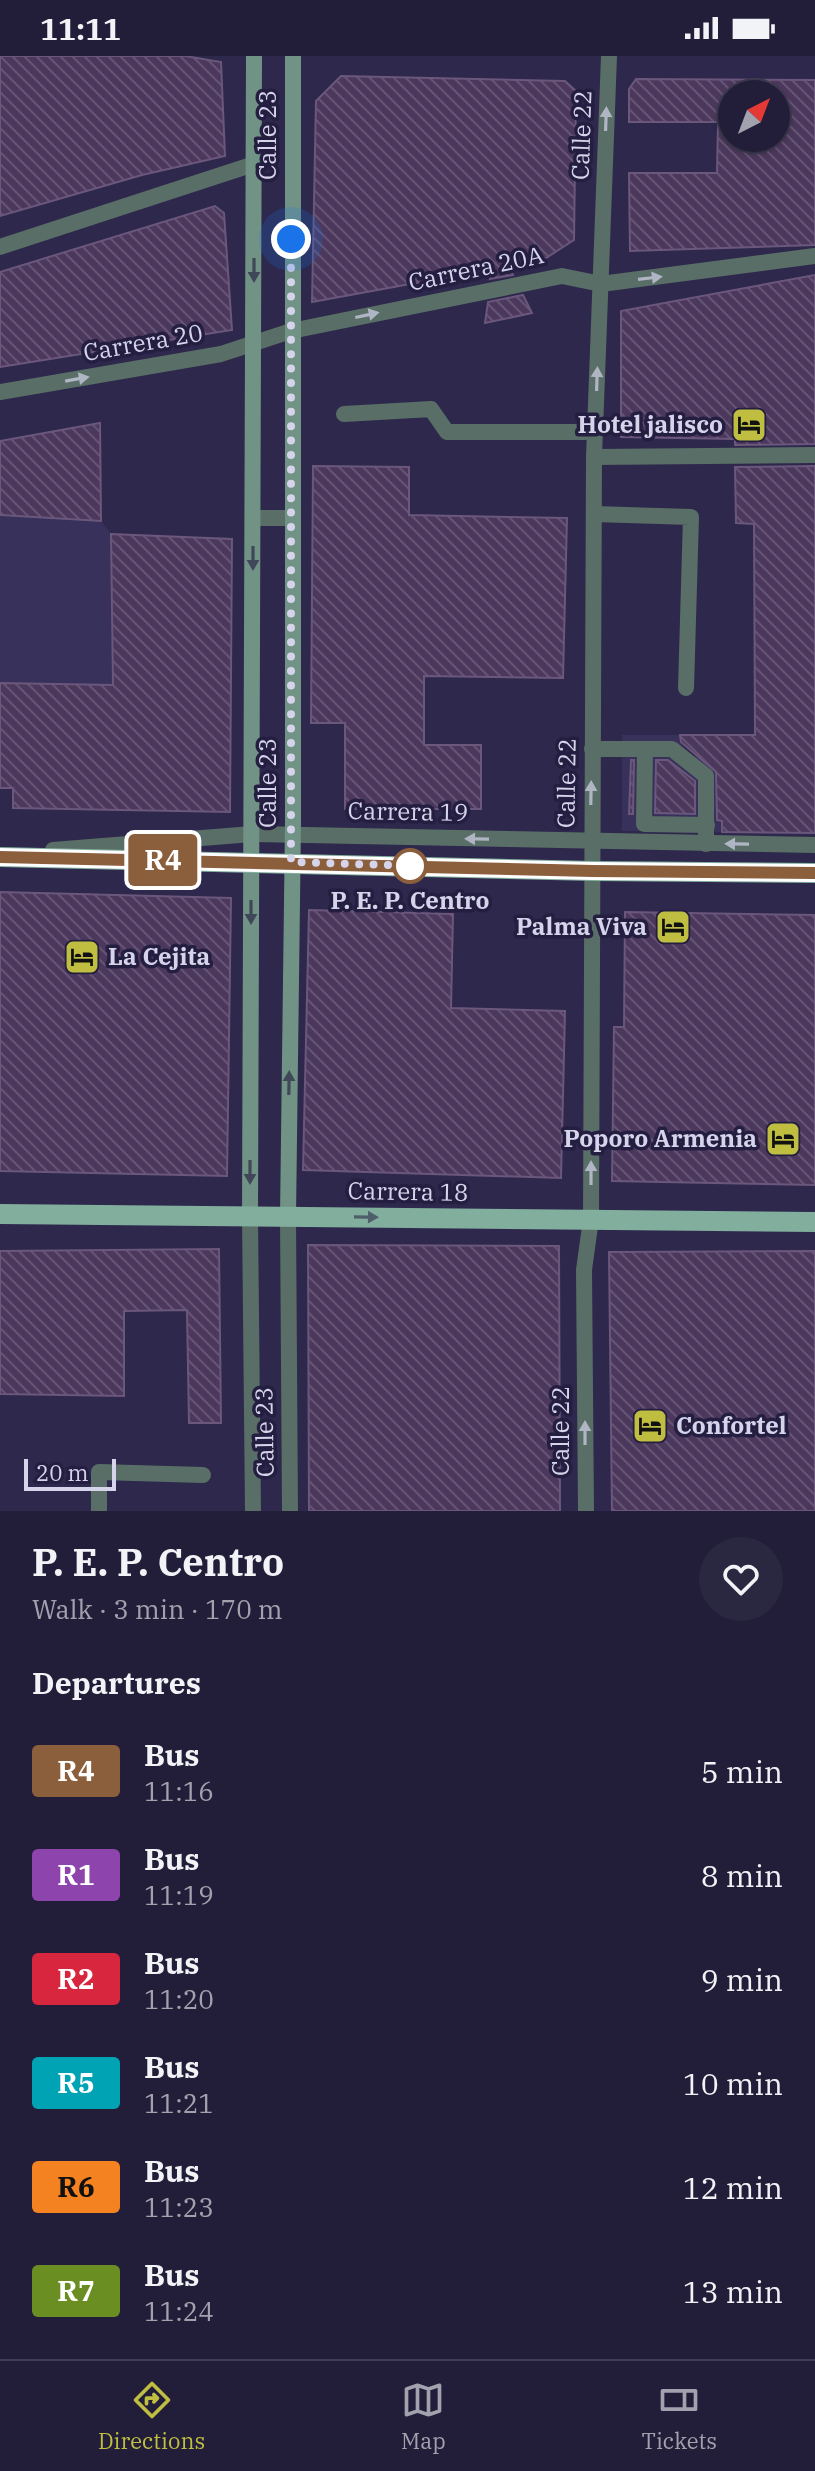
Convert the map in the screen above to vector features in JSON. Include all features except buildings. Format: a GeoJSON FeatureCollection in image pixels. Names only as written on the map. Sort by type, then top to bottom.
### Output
{"type":"FeatureCollection","features":[{"type":"Feature","properties":{"kind":"main road","name":"Calle 23"},"geometry":{"type":"LineString","coordinates":[[250,1216],[254,56]]}},
{"type":"Feature","properties":{"kind":"main road","name":"Calle 23"},"geometry":{"type":"LineString","coordinates":[[288,1217],[293,56]]}},
{"type":"Feature","properties":{"kind":"main road","name":"Carrera 19"},"geometry":{"type":"LineString","coordinates":[[0,856],[593,871],[815,873]]}},
{"type":"Feature","properties":{"kind":"main road","name":"Carrera 18"},"geometry":{"type":"LineString","coordinates":[[0,1214],[815,1222]]}},
{"type":"Feature","properties":{"kind":"street","name":"Calle 22"},"geometry":{"type":"LineString","coordinates":[[586,1511],[584,1270],[591,1219],[594,457],[609,56]]}},
{"type":"Feature","properties":{"kind":"street"},"geometry":{"type":"LineString","coordinates":[[0,247],[254,164]]}},
{"type":"Feature","properties":{"kind":"street","name":"Carrera 20A"},"geometry":{"type":"LineString","coordinates":[[291,331],[562,276],[601,284],[815,256]]}},
{"type":"Feature","properties":{"kind":"street","name":"Carrera 20"},"geometry":{"type":"LineString","coordinates":[[0,392],[221,354],[291,331]]}},
{"type":"Feature","properties":{"kind":"street"},"geometry":{"type":"LineString","coordinates":[[344,414],[431,409],[447,432],[595,432]]}},
{"type":"Feature","properties":{"kind":"street"},"geometry":{"type":"LineString","coordinates":[[594,457],[815,455]]}},
{"type":"Feature","properties":{"kind":"street"},"geometry":{"type":"LineString","coordinates":[[594,514],[691,517],[686,688]]}},
{"type":"Feature","properties":{"kind":"street"},"geometry":{"type":"LineString","coordinates":[[253,518],[291,518]]}},
{"type":"Feature","properties":{"kind":"street"},"geometry":{"type":"LineString","coordinates":[[592,749],[672,749],[706,776],[706,844]]}},
{"type":"Feature","properties":{"kind":"street"},"geometry":{"type":"LineString","coordinates":[[645,749],[644,824],[707,825]]}},
{"type":"Feature","properties":{"kind":"street","name":"Carrera 19"},"geometry":{"type":"LineString","coordinates":[[0,856],[252,834],[815,845]]}},
{"type":"Feature","properties":{"kind":"street","name":"Calle 23"},"geometry":{"type":"LineString","coordinates":[[250,1216],[253,1511]]}},
{"type":"Feature","properties":{"kind":"street","name":"Calle 23"},"geometry":{"type":"LineString","coordinates":[[288,1217],[290,1511]]}},
{"type":"Feature","properties":{"kind":"street"},"geometry":{"type":"LineString","coordinates":[[99,1511],[99,1472],[203,1475]]}},
{"type":"Feature","properties":{"kind":"shaded area"},"geometry":{"type":"Polygon","coordinates":[[[0,515],[101,521],[111,534],[113,685],[76,685],[75,809],[13,808],[15,684],[0,683],[0,515]]]}},
{"type":"Feature","properties":{"kind":"shaded area"},"geometry":{"type":"Polygon","coordinates":[[[622,735],[680,735],[681,744],[692,757],[709,757],[721,764],[722,832],[622,831],[622,735]]]}},
{"type":"Feature","properties":{"kind":"bus line","name":"R4"},"geometry":{"type":"LineString","coordinates":[[0,857],[815,873]]}},
{"type":"Feature","properties":{"kind":"place","name":"Hotel jalisco"},"geometry":{"type":"Point","coordinates":[749,425]}},
{"type":"Feature","properties":{"kind":"place","name":"P. E. P. Centro"},"geometry":{"type":"Point","coordinates":[410,866]}},
{"type":"Feature","properties":{"kind":"place","name":"Palma Viva"},"geometry":{"type":"Point","coordinates":[673,927]}},
{"type":"Feature","properties":{"kind":"place","name":"La Cejita"},"geometry":{"type":"Point","coordinates":[82,957]}},
{"type":"Feature","properties":{"kind":"place","name":"Poporo Armenia"},"geometry":{"type":"Point","coordinates":[783,1139]}},
{"type":"Feature","properties":{"kind":"place","name":"Confortel"},"geometry":{"type":"Point","coordinates":[650,1426]}},
{"type":"Feature","properties":{"kind":"route"},"geometry":{"type":"LineString","coordinates":[[291,239],[291,862],[417,866],[410,866]]}}]}
